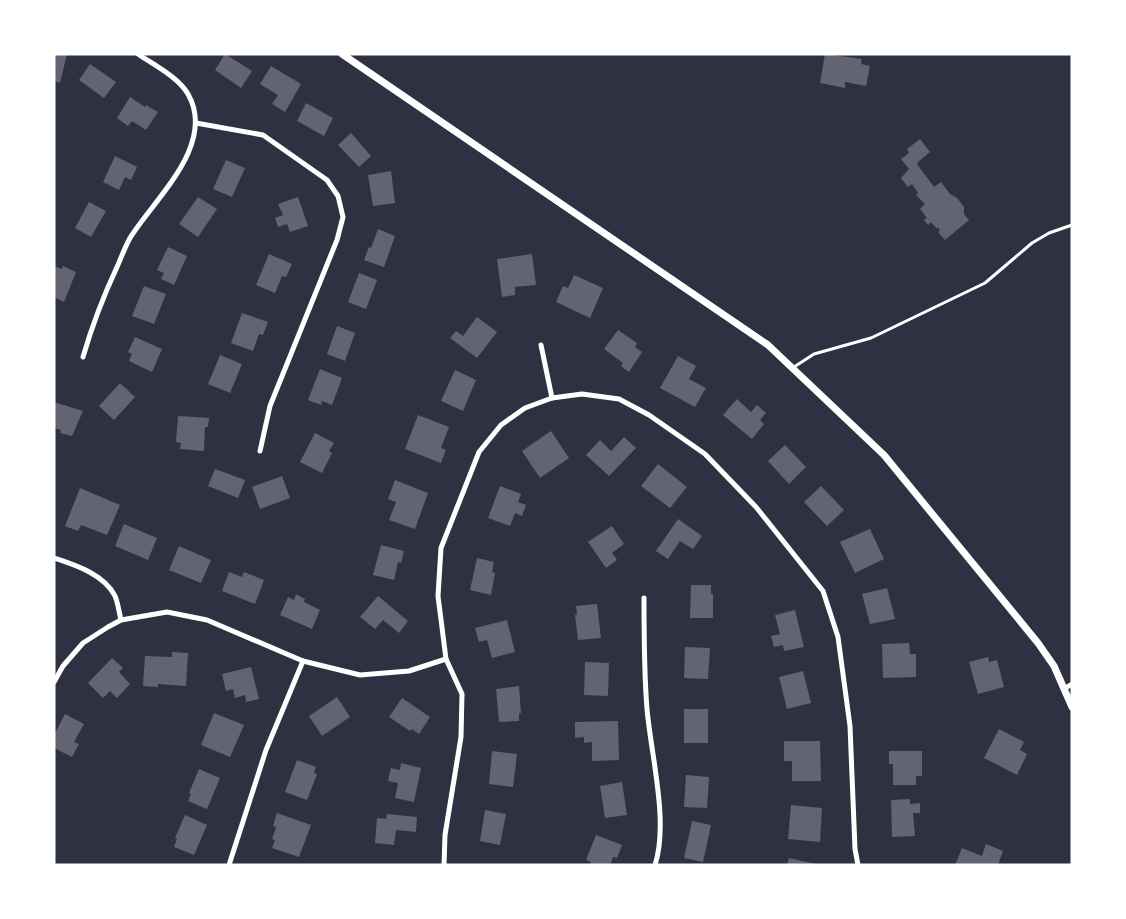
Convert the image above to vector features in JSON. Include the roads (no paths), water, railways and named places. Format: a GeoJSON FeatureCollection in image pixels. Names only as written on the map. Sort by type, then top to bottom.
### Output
{"type":"FeatureCollection","features":[{"type":"Feature","properties":{"kind":"street"},"geometry":{"type":"LineString","coordinates":[[83,357],[103,298],[130,239],[173,180],[191,144],[196,123],[188,94],[172,78],[138,54]]}},
{"type":"Feature","properties":{"kind":"street"},"geometry":{"type":"LineString","coordinates":[[342,54],[768,345],[884,455],[1038,643],[1054,666],[1072,707]]}},
{"type":"Feature","properties":{"kind":"street"},"geometry":{"type":"LineString","coordinates":[[196,123],[263,135],[327,180],[338,196],[343,217],[333,251],[270,406],[261,451]]}},
{"type":"Feature","properties":{"kind":"street"},"geometry":{"type":"LineString","coordinates":[[541,345],[552,398]]}},
{"type":"Feature","properties":{"kind":"street"},"geometry":{"type":"LineString","coordinates":[[444,865],[445,835],[461,737],[462,694],[446,659],[438,596],[441,548],[479,452],[501,425],[525,408],[552,398],[582,394],[619,399],[649,415],[705,454],[756,507],[823,591],[838,637],[850,726],[855,849],[858,865]]}},
{"type":"Feature","properties":{"kind":"street"},"geometry":{"type":"LineString","coordinates":[[54,558],[86,571],[104,582],[115,596],[122,620]]}},
{"type":"Feature","properties":{"kind":"street"},"geometry":{"type":"LineString","coordinates":[[644,598],[647,708],[659,811],[660,850],[655,865]]}},
{"type":"Feature","properties":{"kind":"street"},"geometry":{"type":"LineString","coordinates":[[54,682],[63,666],[83,643],[122,620],[168,612],[207,620],[303,661],[360,675],[409,671],[446,659]]}},
{"type":"Feature","properties":{"kind":"street"},"geometry":{"type":"LineString","coordinates":[[229,865],[266,750],[303,661]]}},
{"type":"Feature","properties":{"kind":"street"},"geometry":{"type":"LineString","coordinates":[[1064,689],[1072,684]]}},
{"type":"Feature","properties":{"kind":"lane"},"geometry":{"type":"LineString","coordinates":[[793,368],[814,354],[871,338],[985,283],[1032,243],[1049,233],[1072,225]]}}]}
